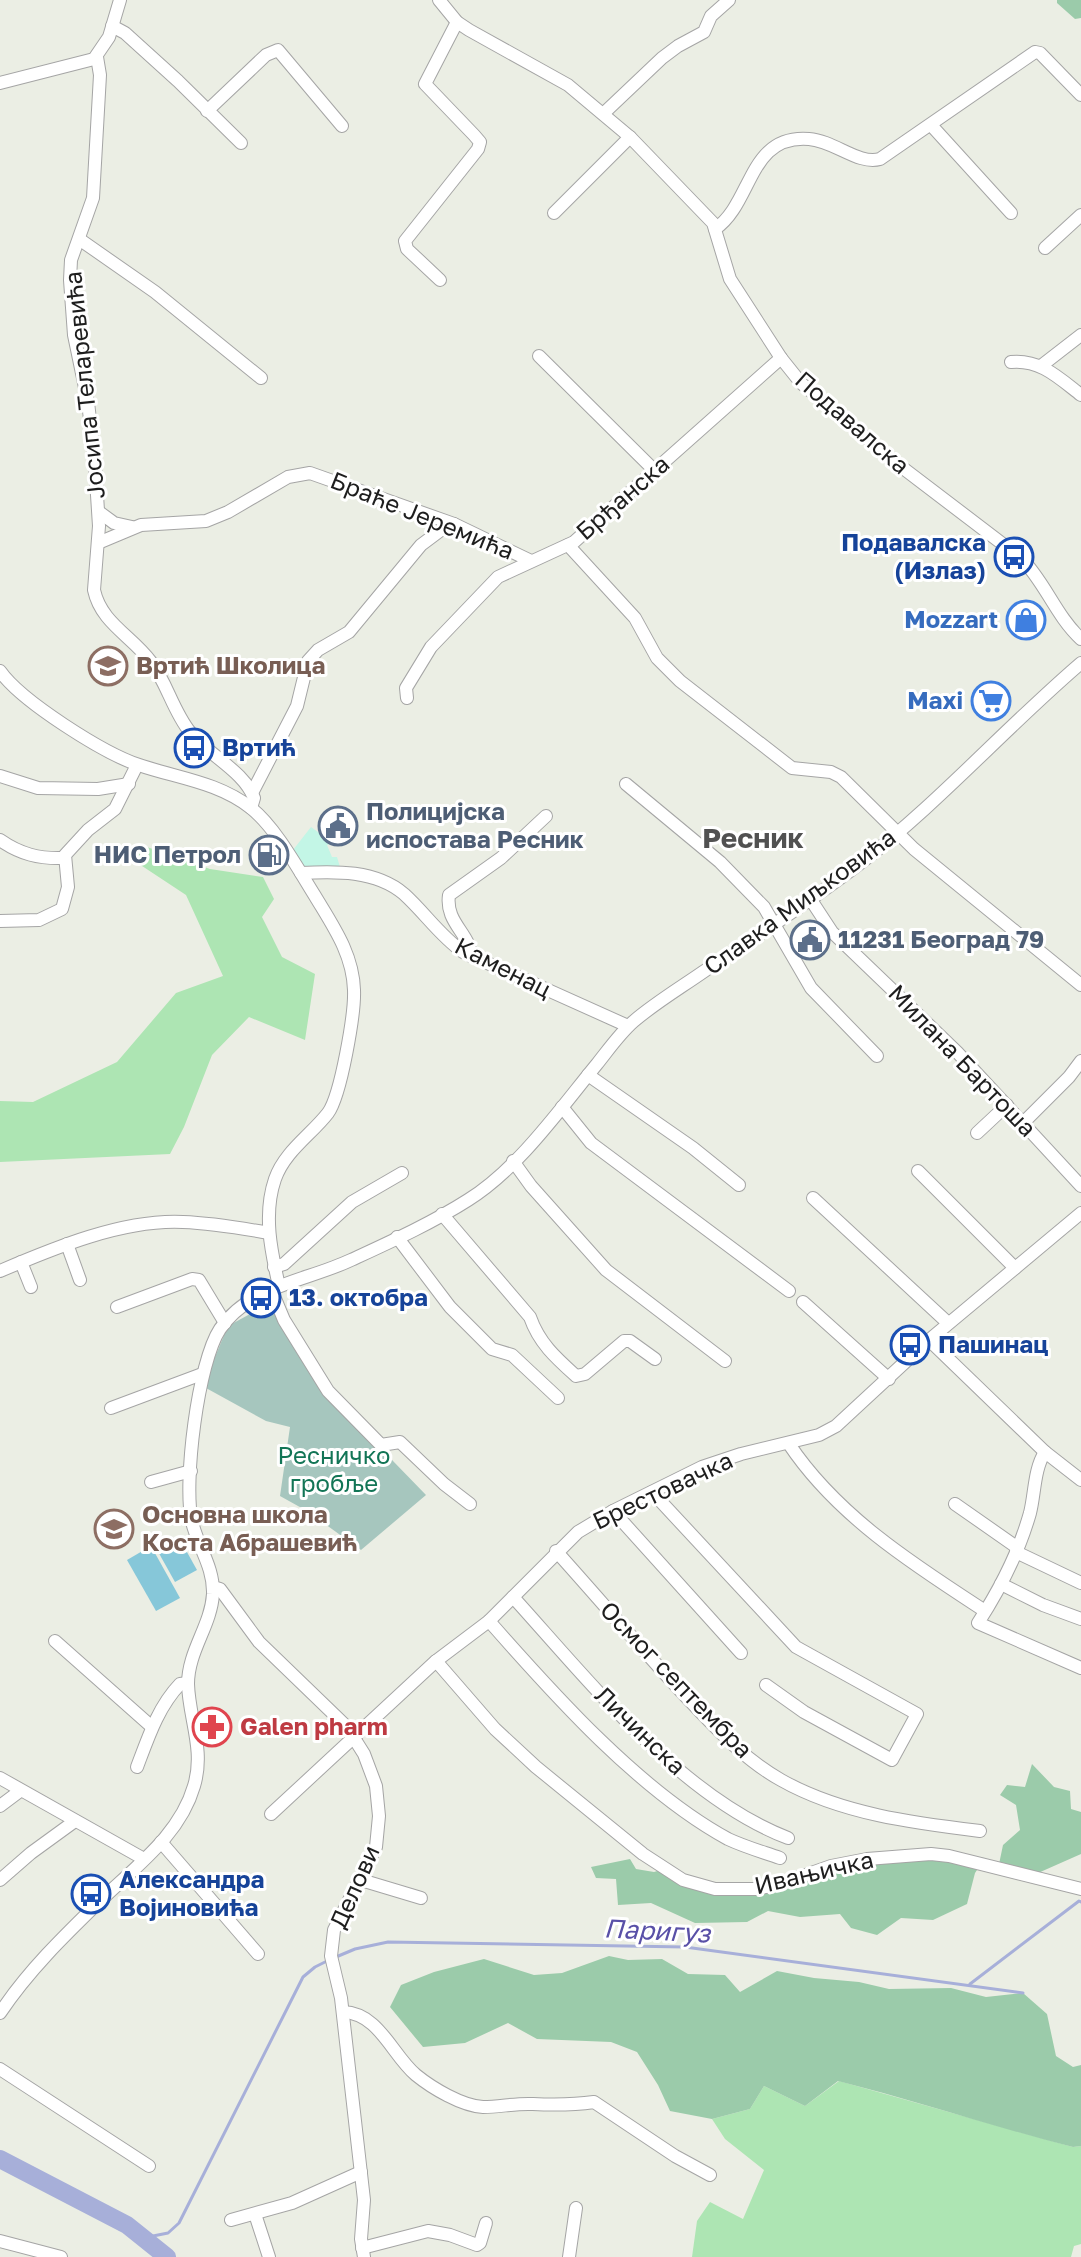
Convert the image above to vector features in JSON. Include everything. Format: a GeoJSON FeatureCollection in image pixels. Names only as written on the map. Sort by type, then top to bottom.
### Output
{"type":"FeatureCollection","features":[{"type":"Feature","properties":{"kind":"street"},"geometry":{"type":"LineString","coordinates":[[0,83],[97,57],[105,45],[120,0]]}},
{"type":"Feature","properties":{"kind":"street","name":"Подавалска"},"geometry":{"type":"LineString","coordinates":[[439,0],[457,22],[547,72],[604,113],[630,137],[695,202],[715,229],[730,279],[781,358],[801,383],[851,427],[1021,558],[1081,639]]}},
{"type":"Feature","properties":{"kind":"street"},"geometry":{"type":"LineString","coordinates":[[604,113],[662,58],[704,32],[711,16],[729,0]]}},
{"type":"Feature","properties":{"kind":"street"},"geometry":{"type":"LineString","coordinates":[[440,280],[407,249],[405,241],[478,149],[480,142],[425,84],[457,22]]}},
{"type":"Feature","properties":{"kind":"street"},"geometry":{"type":"LineString","coordinates":[[112,26],[125,33],[241,143]]}},
{"type":"Feature","properties":{"kind":"street"},"geometry":{"type":"LineString","coordinates":[[207,111],[266,55],[278,50],[342,126]]}},
{"type":"Feature","properties":{"kind":"street"},"geometry":{"type":"LineString","coordinates":[[715,229],[731,216],[760,161],[784,143],[797,139],[821,141],[861,159],[880,159],[1037,51],[1081,95]]}},
{"type":"Feature","properties":{"kind":"street","name":"Јосипа Теларевића"},"geometry":{"type":"LineString","coordinates":[[97,57],[100,69],[94,192],[71,260],[74,335],[92,427],[99,512],[94,590],[99,608],[108,620],[151,661],[189,731],[252,793]]}},
{"type":"Feature","properties":{"kind":"street"},"geometry":{"type":"LineString","coordinates":[[931,125],[1011,213]]}},
{"type":"Feature","properties":{"kind":"street"},"geometry":{"type":"LineString","coordinates":[[554,213],[630,137]]}},
{"type":"Feature","properties":{"kind":"street"},"geometry":{"type":"LineString","coordinates":[[1045,248],[1081,215]]}},
{"type":"Feature","properties":{"kind":"street","name":"Јосипа Теларевића"},"geometry":{"type":"LineString","coordinates":[[79,239],[155,292],[261,378]]}},
{"type":"Feature","properties":{"kind":"street"},"geometry":{"type":"LineString","coordinates":[[1041,366],[1081,335]]}},
{"type":"Feature","properties":{"kind":"street"},"geometry":{"type":"LineString","coordinates":[[539,356],[655,471]]}},
{"type":"Feature","properties":{"kind":"street","name":"Брђанска"},"geometry":{"type":"LineString","coordinates":[[407,698],[406,688],[423,659],[502,573],[568,545],[781,358]]}},
{"type":"Feature","properties":{"kind":"street"},"geometry":{"type":"LineString","coordinates":[[1011,362],[1031,362],[1041,366],[1081,395]]}},
{"type":"Feature","properties":{"kind":"street","name":"Браће Јеремића"},"geometry":{"type":"LineString","coordinates":[[99,512],[114,523],[132,527],[206,521],[228,512],[288,477],[310,473],[454,524],[531,561]]}},
{"type":"Feature","properties":{"kind":"street"},"geometry":{"type":"LineString","coordinates":[[251,808],[252,793],[297,706],[308,661],[318,650],[349,632],[421,545],[454,524]]}},
{"type":"Feature","properties":{"kind":"street","name":"Браће Јеремића"},"geometry":{"type":"LineString","coordinates":[[98,543],[132,527]]}},
{"type":"Feature","properties":{"kind":"street"},"geometry":{"type":"LineString","coordinates":[[568,545],[635,618],[664,666],[792,768],[831,772],[841,777],[914,849],[1081,985]]}},
{"type":"Feature","properties":{"kind":"street","name":"Славка Миљковића"},"geometry":{"type":"LineString","coordinates":[[225,1323],[243,1306],[275,1288],[347,1262],[442,1214],[489,1186],[562,1107],[628,1026],[811,900],[897,832],[959,779],[1081,663]]}},
{"type":"Feature","properties":{"kind":"street"},"geometry":{"type":"LineString","coordinates":[[0,671],[27,699],[98,745],[137,765],[211,786],[251,808],[266,823],[301,873],[346,951],[354,985],[354,1010],[332,1107],[279,1169],[271,1199],[269,1233],[275,1288],[284,1320],[328,1391],[381,1445],[400,1442],[470,1504]]}},
{"type":"Feature","properties":{"kind":"street"},"geometry":{"type":"LineString","coordinates":[[0,921],[30,921],[60,911],[68,887],[64,858],[73,845],[115,809],[137,765]]}},
{"type":"Feature","properties":{"kind":"street"},"geometry":{"type":"LineString","coordinates":[[0,776],[38,788],[98,789],[129,784]]}},
{"type":"Feature","properties":{"kind":"street"},"geometry":{"type":"LineString","coordinates":[[626,784],[720,862],[764,907],[811,988],[877,1056]]}},
{"type":"Feature","properties":{"kind":"street"},"geometry":{"type":"LineString","coordinates":[[471,956],[471,950],[449,910],[449,895],[501,858],[546,816]]}},
{"type":"Feature","properties":{"kind":"street"},"geometry":{"type":"LineString","coordinates":[[0,840],[30,856],[64,858]]}},
{"type":"Feature","properties":{"kind":"street","name":"Каменац"},"geometry":{"type":"LineString","coordinates":[[301,873],[347,872],[392,886],[403,893],[451,944],[471,956],[628,1026]]}},
{"type":"Feature","properties":{"kind":"street","name":"Милана Бартоша"},"geometry":{"type":"LineString","coordinates":[[811,900],[832,932],[957,1052],[1081,1186]]}},
{"type":"Feature","properties":{"kind":"street"},"geometry":{"type":"LineString","coordinates":[[1024,1122],[1081,1061]]}},
{"type":"Feature","properties":{"kind":"street"},"geometry":{"type":"LineString","coordinates":[[588,1075],[671,1132],[739,1185]]}},
{"type":"Feature","properties":{"kind":"street"},"geometry":{"type":"LineString","coordinates":[[977,1133],[1007,1105]]}},
{"type":"Feature","properties":{"kind":"street"},"geometry":{"type":"LineString","coordinates":[[562,1107],[591,1143],[789,1291]]}},
{"type":"Feature","properties":{"kind":"street"},"geometry":{"type":"LineString","coordinates":[[513,1161],[531,1186],[606,1270],[725,1361]]}},
{"type":"Feature","properties":{"kind":"street"},"geometry":{"type":"LineString","coordinates":[[918,1171],[1015,1268]]}},
{"type":"Feature","properties":{"kind":"street"},"geometry":{"type":"LineString","coordinates":[[274,1267],[284,1264],[352,1202],[402,1173]]}},
{"type":"Feature","properties":{"kind":"street"},"geometry":{"type":"LineString","coordinates":[[813,1198],[948,1323]]}},
{"type":"Feature","properties":{"kind":"street","name":"Брестовачка"},"geometry":{"type":"LineString","coordinates":[[271,1814],[436,1661],[489,1621],[578,1532],[613,1511],[710,1464],[819,1435],[836,1426],[948,1323],[1081,1213]]}},
{"type":"Feature","properties":{"kind":"street"},"geometry":{"type":"LineString","coordinates":[[442,1214],[530,1317],[534,1332],[547,1350],[576,1376],[585,1374],[624,1341],[630,1341],[655,1359]]}},
{"type":"Feature","properties":{"kind":"street"},"geometry":{"type":"LineString","coordinates":[[0,1271],[101,1233],[165,1222],[215,1224],[269,1233]]}},
{"type":"Feature","properties":{"kind":"street"},"geometry":{"type":"LineString","coordinates":[[397,1237],[450,1307],[492,1349],[512,1355],[558,1398]]}},
{"type":"Feature","properties":{"kind":"street"},"geometry":{"type":"LineString","coordinates":[[67,1244],[80,1280]]}},
{"type":"Feature","properties":{"kind":"street"},"geometry":{"type":"LineString","coordinates":[[21,1262],[31,1287]]}},
{"type":"Feature","properties":{"kind":"street"},"geometry":{"type":"LineString","coordinates":[[0,2013],[54,1947],[161,1842],[188,1803],[197,1774],[199,1748],[188,1683],[191,1657],[210,1609],[213,1587],[210,1568],[193,1525],[191,1471],[202,1374],[208,1352],[225,1323],[199,1280],[192,1279],[117,1307]]}},
{"type":"Feature","properties":{"kind":"street"},"geometry":{"type":"LineString","coordinates":[[803,1302],[889,1379]]}},
{"type":"Feature","properties":{"kind":"street"},"geometry":{"type":"LineString","coordinates":[[929,1340],[1045,1452],[1081,1480]]}},
{"type":"Feature","properties":{"kind":"street"},"geometry":{"type":"LineString","coordinates":[[111,1408],[202,1374]]}},
{"type":"Feature","properties":{"kind":"street"},"geometry":{"type":"LineString","coordinates":[[789,1444],[815,1479],[882,1541],[985,1611]]}},
{"type":"Feature","properties":{"kind":"street"},"geometry":{"type":"LineString","coordinates":[[1045,1452],[1039,1461],[1029,1514],[1017,1550],[978,1623],[1081,1668]]}},
{"type":"Feature","properties":{"kind":"street"},"geometry":{"type":"LineString","coordinates":[[151,1482],[191,1471]]}},
{"type":"Feature","properties":{"kind":"street"},"geometry":{"type":"LineString","coordinates":[[652,1492],[796,1647],[917,1714],[892,1760],[804,1712],[766,1685]]}},
{"type":"Feature","properties":{"kind":"street"},"geometry":{"type":"LineString","coordinates":[[955,1504],[1017,1550],[1081,1583]]}},
{"type":"Feature","properties":{"kind":"street"},"geometry":{"type":"LineString","coordinates":[[613,1511],[741,1653]]}},
{"type":"Feature","properties":{"kind":"street","name":"Осмог септембра"},"geometry":{"type":"LineString","coordinates":[[556,1551],[640,1648],[745,1756],[783,1781],[827,1800],[900,1820],[980,1831]]}},
{"type":"Feature","properties":{"kind":"street"},"geometry":{"type":"LineString","coordinates":[[1001,1584],[1043,1605],[1081,1619]]}},
{"type":"Feature","properties":{"kind":"street","name":"Делови"},"geometry":{"type":"LineString","coordinates":[[213,1587],[220,1589],[259,1642],[320,1698],[354,1736],[376,1786],[379,1816],[376,1847],[334,1930],[331,1956],[343,2012],[361,2172],[363,2253],[428,2231],[477,2245],[486,2223]]}},
{"type":"Feature","properties":{"kind":"street","name":"Личинска"},"geometry":{"type":"LineString","coordinates":[[513,1597],[576,1667],[690,1780],[748,1821],[788,1838]]}},
{"type":"Feature","properties":{"kind":"street"},"geometry":{"type":"LineString","coordinates":[[489,1621],[542,1682],[602,1741],[678,1807],[730,1840],[780,1858]]}},
{"type":"Feature","properties":{"kind":"street"},"geometry":{"type":"LineString","coordinates":[[55,1641],[152,1727]]}},
{"type":"Feature","properties":{"kind":"street","name":"Ивањичка"},"geometry":{"type":"LineString","coordinates":[[436,1661],[495,1729],[536,1767],[643,1854],[683,1880],[701,1887],[755,1889],[777,1885],[831,1866],[867,1859],[931,1854],[1081,1889]]}},
{"type":"Feature","properties":{"kind":"street"},"geometry":{"type":"LineString","coordinates":[[137,1767],[152,1727],[176,1688],[188,1683]]}},
{"type":"Feature","properties":{"kind":"street"},"geometry":{"type":"LineString","coordinates":[[0,1778],[144,1859]]}},
{"type":"Feature","properties":{"kind":"street"},"geometry":{"type":"LineString","coordinates":[[0,1806],[20,1791]]}},
{"type":"Feature","properties":{"kind":"street"},"geometry":{"type":"LineString","coordinates":[[0,1880],[75,1821]]}},
{"type":"Feature","properties":{"kind":"street"},"geometry":{"type":"LineString","coordinates":[[161,1842],[258,1954]]}},
{"type":"Feature","properties":{"kind":"street"},"geometry":{"type":"LineString","coordinates":[[361,1880],[421,1898]]}},
{"type":"Feature","properties":{"kind":"street"},"geometry":{"type":"LineString","coordinates":[[343,2012],[358,2015],[372,2025],[420,2078],[465,2102],[485,2107],[533,2104],[572,2106],[592,2101],[616,2114],[675,2156],[710,2175]]}},
{"type":"Feature","properties":{"kind":"street"},"geometry":{"type":"LineString","coordinates":[[0,2069],[149,2166]]}},
{"type":"Feature","properties":{"kind":"street"},"geometry":{"type":"LineString","coordinates":[[231,2220],[300,2199],[361,2172]]}},
{"type":"Feature","properties":{"kind":"street"},"geometry":{"type":"LineString","coordinates":[[569,2257],[576,2208]]}},
{"type":"Feature","properties":{"kind":"street"},"geometry":{"type":"LineString","coordinates":[[255,2214],[269,2257]]}},
{"type":"Feature","properties":{"kind":"street"},"geometry":{"type":"LineString","coordinates":[[0,2241],[61,2257]]}},
{"type":"Feature","properties":{"kind":"green space"},"geometry":{"type":"Polygon","coordinates":[[[1057,0],[1081,0],[1081,18],[1075,19],[1057,0]]]}},
{"type":"Feature","properties":{"kind":"green space"},"geometry":{"type":"Polygon","coordinates":[[[147,847],[210,869],[263,877],[274,899],[262,917],[282,957],[315,974],[305,1040],[249,1017],[212,1055],[170,1154],[0,1162],[0,1101],[33,1102],[117,1062],[176,993],[223,976],[186,895],[133,860],[147,847]]]}},
{"type":"Feature","properties":{"kind":"green space","name":"Ресничко гробље"},"geometry":{"type":"Polygon","coordinates":[[[272,1302],[328,1394],[426,1495],[361,1550],[307,1511],[280,1496],[290,1427],[266,1421],[206,1388],[209,1371],[228,1326],[272,1302]]]}},
{"type":"Feature","properties":{"kind":"green space"},"geometry":{"type":"Polygon","coordinates":[[[1032,1764],[1054,1787],[1070,1791],[1071,1809],[1081,1812],[1081,1854],[1029,1877],[998,1869],[1003,1845],[1020,1830],[1016,1805],[1000,1795],[1007,1785],[1025,1787],[1032,1764]]]}},
{"type":"Feature","properties":{"kind":"green space"},"geometry":{"type":"Polygon","coordinates":[[[931,1854],[985,1858],[975,1873],[967,1904],[933,1920],[901,1918],[877,1935],[851,1928],[840,1914],[800,1917],[768,1911],[747,1922],[695,1923],[651,1903],[618,1905],[616,1879],[596,1878],[591,1867],[630,1859],[636,1869],[654,1872],[664,1869],[734,1890],[831,1866],[931,1854]]]}},
{"type":"Feature","properties":{"kind":"green space"},"geometry":{"type":"Polygon","coordinates":[[[609,1956],[628,1960],[662,1959],[688,1974],[725,1975],[740,1992],[777,1971],[889,1989],[951,1988],[986,1997],[1023,1993],[1047,2014],[1056,2056],[1073,2067],[1081,2065],[1081,2146],[1073,2147],[1043,2139],[838,2081],[805,2106],[764,2086],[750,2109],[712,2119],[670,2111],[637,2052],[611,2042],[537,2039],[508,2023],[465,2043],[423,2047],[390,2007],[401,1985],[434,1972],[484,1959],[534,1975],[562,1973],[609,1956]]]}},
{"type":"Feature","properties":{"kind":"green space"},"geometry":{"type":"Polygon","coordinates":[[[839,2081],[1073,2147],[1081,2146],[1081,2244],[1074,2246],[1071,2257],[692,2257],[697,2221],[710,2202],[743,2219],[764,2170],[725,2139],[712,2119],[750,2109],[764,2086],[805,2106],[839,2081]]]}},
{"type":"Feature","properties":{"kind":"shaded area"},"geometry":{"type":"Polygon","coordinates":[[[311,827],[333,843],[327,845],[332,857],[337,857],[340,867],[304,866],[293,850],[311,827]]]}},
{"type":"Feature","properties":{"kind":"shaded area"},"geometry":{"type":"Polygon","coordinates":[[[178,1536],[197,1570],[175,1582],[156,1548],[178,1536]]]}},
{"type":"Feature","properties":{"kind":"shaded area"},"geometry":{"type":"Polygon","coordinates":[[[151,1546],[180,1598],[156,1611],[127,1560],[151,1546]]]}},
{"type":"Feature","properties":{"kind":"waterway","name":"Паригуз"},"geometry":{"type":"LineString","coordinates":[[970,1984],[1081,1902]]}},
{"type":"Feature","properties":{"kind":"waterway","name":"Паригуз"},"geometry":{"type":"LineString","coordinates":[[336,1957],[355,1949],[388,1942],[685,1947],[1023,1993]]}},
{"type":"Feature","properties":{"kind":"waterway","name":"Паригуз"},"geometry":{"type":"LineString","coordinates":[[143,2238],[168,2233],[179,2223],[303,1977],[329,1960]]}},
{"type":"Feature","properties":{"kind":"waterway"},"geometry":{"type":"LineString","coordinates":[[0,2159],[127,2225],[167,2257]]}},
{"type":"Feature","properties":{"kind":"place","name":"Подавалска (Излаз)"},"geometry":{"type":"Point","coordinates":[1014,557]}},
{"type":"Feature","properties":{"kind":"place","name":"Mozzart"},"geometry":{"type":"Point","coordinates":[1026,620]}},
{"type":"Feature","properties":{"kind":"place","name":"Вртић Школица"},"geometry":{"type":"Point","coordinates":[108,666]}},
{"type":"Feature","properties":{"kind":"place","name":"Maxi"},"geometry":{"type":"Point","coordinates":[991,701]}},
{"type":"Feature","properties":{"kind":"place","name":"Вртић"},"geometry":{"type":"Point","coordinates":[194,748]}},
{"type":"Feature","properties":{"kind":"place","name":"Полицијска испостава Ресник"},"geometry":{"type":"Point","coordinates":[338,826]}},
{"type":"Feature","properties":{"kind":"place","name":"НИС Петрол"},"geometry":{"type":"Point","coordinates":[269,855]}},
{"type":"Feature","properties":{"kind":"place","name":"11231 Београд 79"},"geometry":{"type":"Point","coordinates":[810,940]}},
{"type":"Feature","properties":{"kind":"place","name":"13. октобра"},"geometry":{"type":"Point","coordinates":[261,1298]}},
{"type":"Feature","properties":{"kind":"place","name":"Пашинац"},"geometry":{"type":"Point","coordinates":[910,1345]}},
{"type":"Feature","properties":{"kind":"place","name":"Основна школа Коста Абрашевић"},"geometry":{"type":"Point","coordinates":[114,1529]}},
{"type":"Feature","properties":{"kind":"place","name":"Galen pharm"},"geometry":{"type":"Point","coordinates":[212,1727]}},
{"type":"Feature","properties":{"kind":"place","name":"Александра Војиновића"},"geometry":{"type":"Point","coordinates":[91,1894]}},
{"type":"Feature","properties":{"kind":"district","name":"Ресник"},"geometry":{"type":"Point","coordinates":[753,838]}}]}
